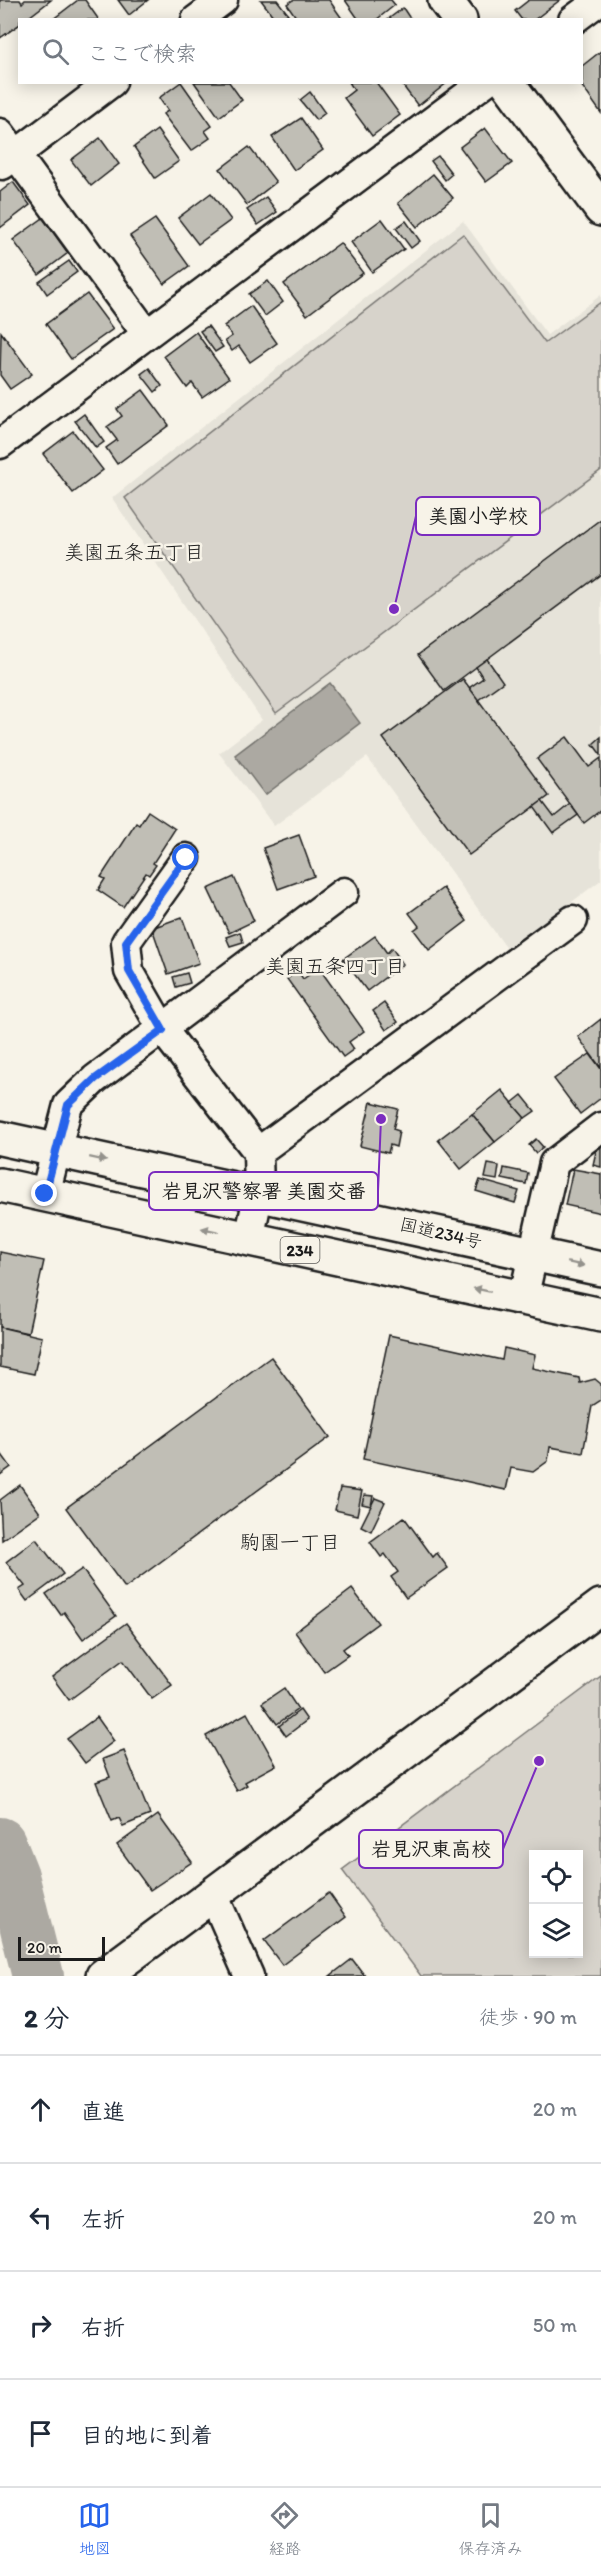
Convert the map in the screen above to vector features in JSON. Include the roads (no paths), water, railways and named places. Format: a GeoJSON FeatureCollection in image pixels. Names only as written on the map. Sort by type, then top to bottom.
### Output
{"type":"FeatureCollection","features":[{"type":"Feature","properties":{"kind":"main road"},"geometry":{"type":"LineString","coordinates":[[445,0],[458,18]]}},
{"type":"Feature","properties":{"kind":"main road"},"geometry":{"type":"LineString","coordinates":[[508,84],[601,209]]}},
{"type":"Feature","properties":{"kind":"main road","name":"国道234号"},"geometry":{"type":"LineString","coordinates":[[0,1138],[258,1192],[601,1269]]}},
{"type":"Feature","properties":{"kind":"main road","name":"234"},"geometry":{"type":"LineString","coordinates":[[0,1185],[601,1316]]}},
{"type":"Feature","properties":{"kind":"main road"},"geometry":{"type":"LineString","coordinates":[[103,1976],[601,1606]]}},
{"type":"Feature","properties":{"kind":"street"},"geometry":{"type":"LineString","coordinates":[[199,18],[223,0]]}},
{"type":"Feature","properties":{"kind":"street"},"geometry":{"type":"LineString","coordinates":[[576,18],[600,0]]}},
{"type":"Feature","properties":{"kind":"street"},"geometry":{"type":"LineString","coordinates":[[109,84],[5,152],[146,333]]}},
{"type":"Feature","properties":{"kind":"street"},"geometry":{"type":"LineString","coordinates":[[0,444],[481,84]]}},
{"type":"Feature","properties":{"kind":"street"},"geometry":{"type":"LineString","coordinates":[[186,858],[126,942],[129,971],[163,1030],[258,1152],[258,1192],[249,1239]]}},
{"type":"Feature","properties":{"kind":"street"},"geometry":{"type":"LineString","coordinates":[[45,1194],[68,1105],[95,1079],[344,892]]}},
{"type":"Feature","properties":{"kind":"street"},"geometry":{"type":"LineString","coordinates":[[258,1152],[573,920]]}},
{"type":"Feature","properties":{"kind":"street"},"geometry":{"type":"LineString","coordinates":[[523,1299],[554,1163],[601,1127]]}},
{"type":"Feature","properties":{"kind":"street"},"geometry":{"type":"LineString","coordinates":[[213,1894],[249,1976]]}},
{"type":"Feature","properties":{"kind":"waterway"},"geometry":{"type":"LineString","coordinates":[[0,1843],[13,1876],[38,1976]]}},
{"type":"Feature","properties":{"kind":"place","name":"美園小学校"},"geometry":{"type":"Point","coordinates":[394,609]}},
{"type":"Feature","properties":{"kind":"place","name":"岩見沢警察署 美園交番"},"geometry":{"type":"Point","coordinates":[381,1119]}},
{"type":"Feature","properties":{"kind":"place","name":"岩見沢東高校"},"geometry":{"type":"Point","coordinates":[539,1761]}},
{"type":"Feature","properties":{"kind":"district","name":"美園五条五丁目"},"geometry":{"type":"Point","coordinates":[134,552]}},
{"type":"Feature","properties":{"kind":"district","name":"美園五条四丁目"},"geometry":{"type":"Point","coordinates":[335,966]}},
{"type":"Feature","properties":{"kind":"district","name":"駒園一丁目"},"geometry":{"type":"Point","coordinates":[290,1542]}}]}
